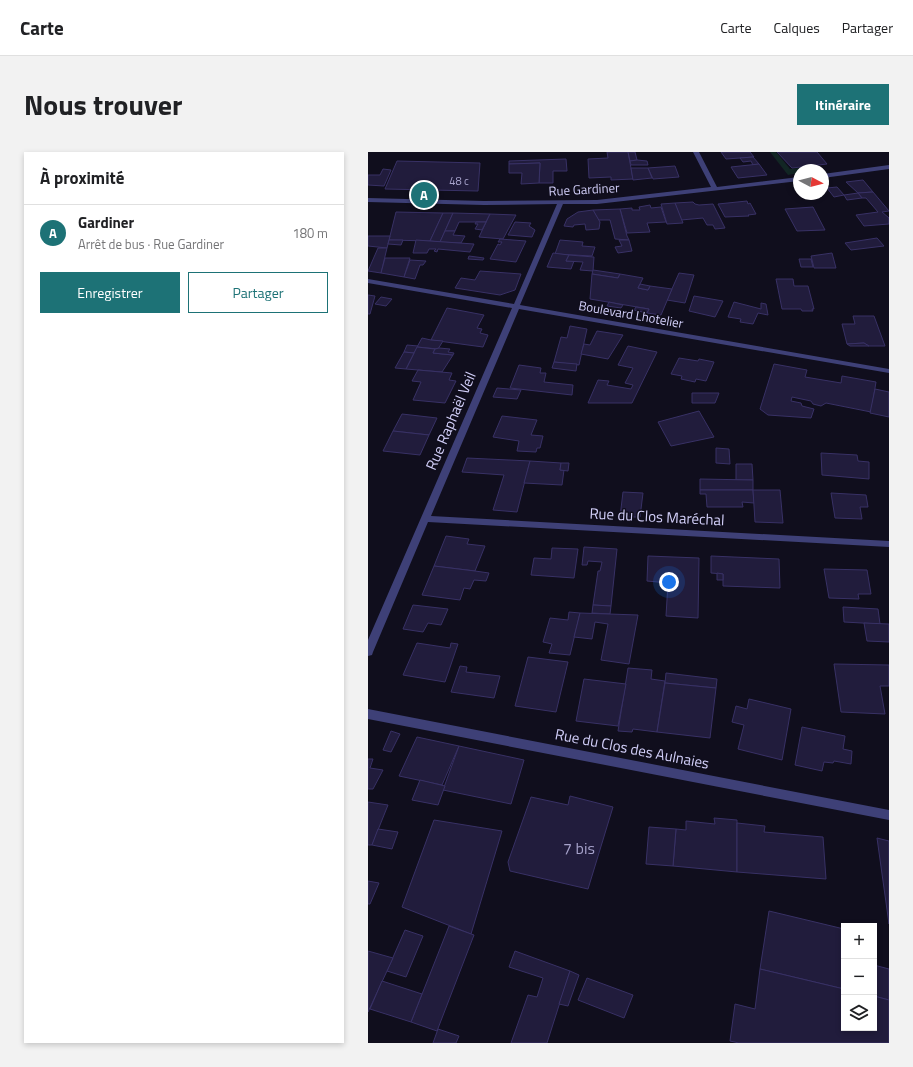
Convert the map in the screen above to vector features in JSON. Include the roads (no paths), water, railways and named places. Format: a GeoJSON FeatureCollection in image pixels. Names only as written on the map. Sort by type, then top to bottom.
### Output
{"type":"FeatureCollection","features":[{"type":"Feature","properties":{"kind":"street"},"geometry":{"type":"LineString","coordinates":[[696,152],[715,189]]}},
{"type":"Feature","properties":{"kind":"street"},"geometry":{"type":"LineString","coordinates":[[829,175],[889,167]]}},
{"type":"Feature","properties":{"kind":"street","name":"Rue Gardiner"},"geometry":{"type":"LineString","coordinates":[[368,200],[484,203],[597,202],[793,180]]}},
{"type":"Feature","properties":{"kind":"street","name":"Rue Raphaël Veil"},"geometry":{"type":"LineString","coordinates":[[368,652],[561,202]]}},
{"type":"Feature","properties":{"kind":"street","name":"Boulevard Lhotelier"},"geometry":{"type":"LineString","coordinates":[[368,281],[889,371]]}},
{"type":"Feature","properties":{"kind":"street","name":"Rue du Clos Maréchal"},"geometry":{"type":"LineString","coordinates":[[424,519],[889,544]]}},
{"type":"Feature","properties":{"kind":"street","name":"Rue du Clos des Aulnaies"},"geometry":{"type":"LineString","coordinates":[[368,714],[889,815]]}},
{"type":"Feature","properties":{"kind":"place","name":"Gardiner"},"geometry":{"type":"Point","coordinates":[424,195]}}]}
